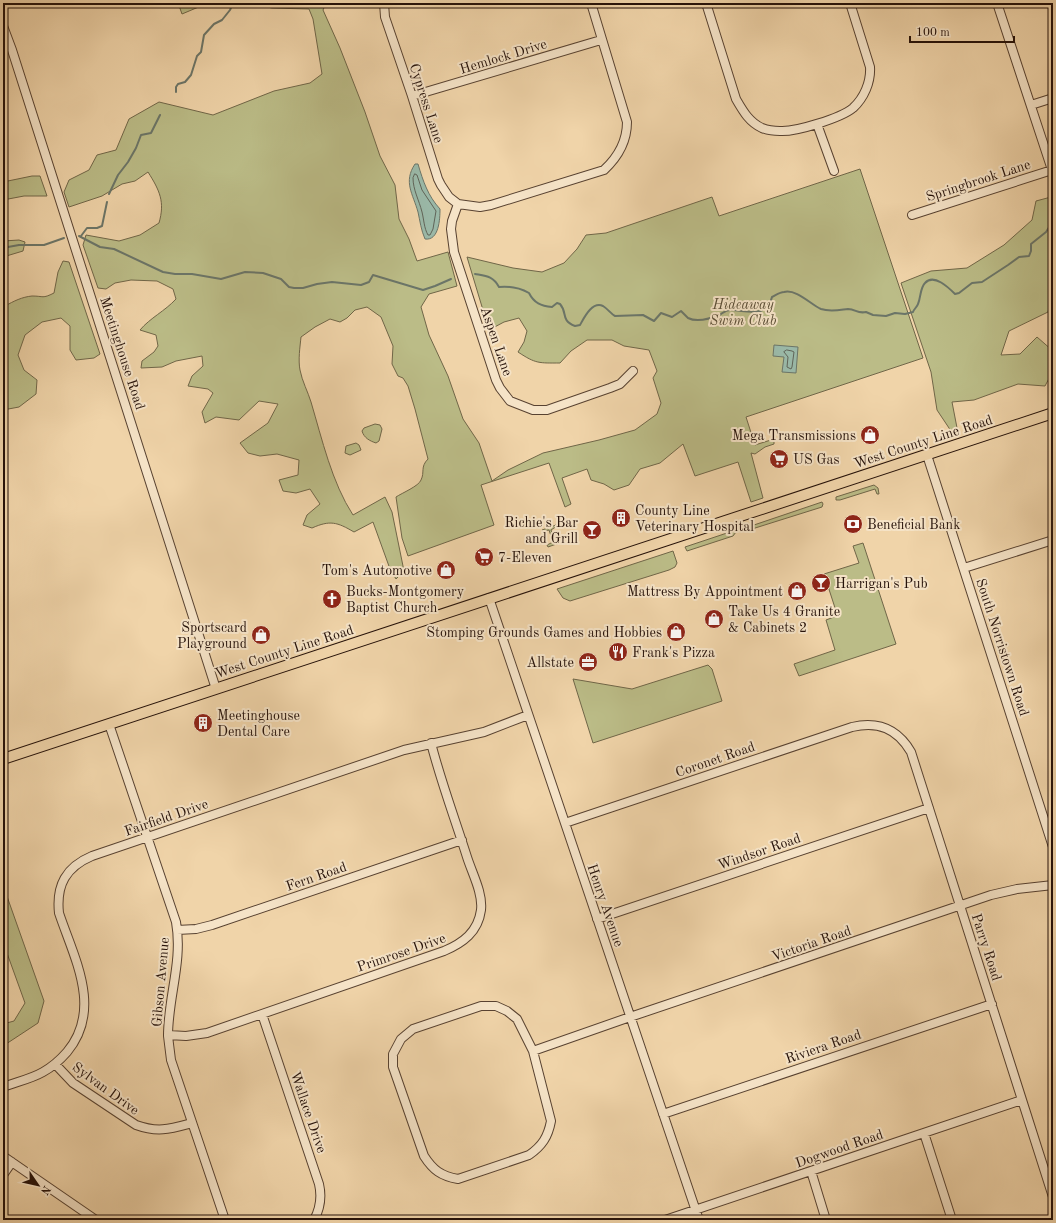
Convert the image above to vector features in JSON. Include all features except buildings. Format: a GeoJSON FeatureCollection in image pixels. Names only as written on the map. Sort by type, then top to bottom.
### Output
{"type":"FeatureCollection","features":[{"type":"Feature","properties":{"kind":"main road","name":"West County Line Road"},"geometry":{"type":"LineString","coordinates":[[3,759],[1053,413]]}},
{"type":"Feature","properties":{"kind":"street","name":"Cypress Lane"},"geometry":{"type":"LineString","coordinates":[[384,3],[385,17],[438,179],[449,197],[458,204]]}},
{"type":"Feature","properties":{"kind":"street"},"geometry":{"type":"LineString","coordinates":[[458,204],[480,207],[491,205],[604,170],[617,156],[625,139],[627,122],[591,3]]}},
{"type":"Feature","properties":{"kind":"street"},"geometry":{"type":"LineString","coordinates":[[706,3],[736,99],[746,116],[761,128],[775,131],[788,131],[817,124],[843,114],[852,109],[870,82],[870,67],[850,3]]}},
{"type":"Feature","properties":{"kind":"street"},"geometry":{"type":"LineString","coordinates":[[997,3],[1052,172]]}},
{"type":"Feature","properties":{"kind":"street","name":"Meetinghouse Road"},"geometry":{"type":"LineString","coordinates":[[3,26],[12,50],[216,689]]}},
{"type":"Feature","properties":{"kind":"street","name":"Hemlock Drive"},"geometry":{"type":"LineString","coordinates":[[412,96],[601,40]]}},
{"type":"Feature","properties":{"kind":"street"},"geometry":{"type":"LineString","coordinates":[[1031,105],[1053,98]]}},
{"type":"Feature","properties":{"kind":"street"},"geometry":{"type":"LineString","coordinates":[[817,124],[834,171]]}},
{"type":"Feature","properties":{"kind":"street","name":"Springbrook Lane"},"geometry":{"type":"LineString","coordinates":[[912,215],[1052,172]]}},
{"type":"Feature","properties":{"kind":"street","name":"Aspen Lane"},"geometry":{"type":"LineString","coordinates":[[458,204],[451,229],[454,252],[496,380],[510,401],[533,410],[547,410],[620,384],[633,371]]}},
{"type":"Feature","properties":{"kind":"street","name":"South Norristown Road"},"geometry":{"type":"LineString","coordinates":[[927,455],[1053,847]]}},
{"type":"Feature","properties":{"kind":"street"},"geometry":{"type":"LineString","coordinates":[[964,568],[1053,540]]}},
{"type":"Feature","properties":{"kind":"street","name":"Henry Avenue"},"geometry":{"type":"LineString","coordinates":[[489,598],[699,1220]]}},
{"type":"Feature","properties":{"kind":"street","name":"Fairfield Drive"},"geometry":{"type":"LineString","coordinates":[[3,1087],[35,1076],[55,1064],[71,1046],[81,1028],[85,1006],[83,986],[59,913],[58,903],[62,883],[71,869],[84,860],[148,837],[404,750],[484,732],[528,715]]}},
{"type":"Feature","properties":{"kind":"street","name":"Gibson Avenue"},"geometry":{"type":"LineString","coordinates":[[109,724],[171,906],[177,930],[178,955],[168,1035],[173,1068],[225,1220]]}},
{"type":"Feature","properties":{"kind":"street","name":"Coronet Road"},"geometry":{"type":"LineString","coordinates":[[564,823],[852,727],[868,724],[874,725]]}},
{"type":"Feature","properties":{"kind":"street","name":"Parry Road"},"geometry":{"type":"LineString","coordinates":[[874,725],[885,727],[894,732],[906,743],[911,752],[1053,1197]]}},
{"type":"Feature","properties":{"kind":"street","name":"Primrose Drive"},"geometry":{"type":"LineString","coordinates":[[168,1035],[186,1036],[207,1033],[444,951],[464,941],[474,930],[478,921],[481,906],[480,897],[431,744]]}},
{"type":"Feature","properties":{"kind":"street","name":"Windsor Road"},"geometry":{"type":"LineString","coordinates":[[597,919],[929,808]]}},
{"type":"Feature","properties":{"kind":"street","name":"Fern Road"},"geometry":{"type":"LineString","coordinates":[[177,930],[196,929],[212,925],[462,840]]}},
{"type":"Feature","properties":{"kind":"street","name":"Victoria Road"},"geometry":{"type":"LineString","coordinates":[[533,1051],[960,906],[1004,892],[1030,887],[1053,885]]}},
{"type":"Feature","properties":{"kind":"street","name":"Riviera Road"},"geometry":{"type":"LineString","coordinates":[[663,1114],[992,1004]]}},
{"type":"Feature","properties":{"kind":"street"},"geometry":{"type":"LineString","coordinates":[[481,1006],[496,1006],[507,1011],[517,1019],[533,1051],[551,1121],[549,1132],[538,1149],[529,1155],[458,1179],[448,1177],[437,1172],[430,1166],[424,1156],[393,1067],[393,1054],[401,1039],[413,1029],[481,1006]]}},
{"type":"Feature","properties":{"kind":"street","name":"Wallace Drive"},"geometry":{"type":"LineString","coordinates":[[262,1014],[319,1184],[321,1200],[314,1220]]}},
{"type":"Feature","properties":{"kind":"street","name":"Sylvan Drive"},"geometry":{"type":"LineString","coordinates":[[55,1064],[73,1083],[136,1125],[147,1129],[161,1130],[192,1123]]}},
{"type":"Feature","properties":{"kind":"street","name":"Dogwood Road"},"geometry":{"type":"LineString","coordinates":[[665,1220],[1022,1100]]}},
{"type":"Feature","properties":{"kind":"street"},"geometry":{"type":"LineString","coordinates":[[924,1133],[952,1220]]}},
{"type":"Feature","properties":{"kind":"street"},"geometry":{"type":"LineString","coordinates":[[3,1156],[96,1220]]}},
{"type":"Feature","properties":{"kind":"street"},"geometry":{"type":"LineString","coordinates":[[3,1175],[12,1162]]}},
{"type":"Feature","properties":{"kind":"street"},"geometry":{"type":"LineString","coordinates":[[811,1171],[826,1220]]}},
{"type":"Feature","properties":{"kind":"green space"},"geometry":{"type":"Polygon","coordinates":[[[178,3],[208,3],[182,14],[178,3]]]}},
{"type":"Feature","properties":{"kind":"green space","name":"Hideaway Swim Club"},"geometry":{"type":"Polygon","coordinates":[[[247,3],[326,3],[323,10],[340,48],[365,112],[380,156],[395,185],[399,219],[409,239],[417,261],[448,252],[457,286],[429,294],[421,307],[429,335],[448,376],[463,419],[479,443],[492,481],[508,470],[543,453],[635,430],[657,414],[661,403],[653,378],[657,371],[649,350],[624,346],[612,340],[587,340],[571,351],[560,363],[538,362],[529,359],[518,352],[524,342],[527,331],[519,318],[504,322],[489,330],[467,257],[513,268],[542,272],[564,263],[577,249],[586,235],[606,233],[712,197],[719,216],[860,169],[923,358],[746,417],[755,445],[774,439],[774,444],[765,447],[755,454],[751,453],[763,498],[751,502],[738,462],[695,476],[683,444],[660,463],[640,469],[629,485],[614,490],[604,484],[591,480],[587,469],[562,478],[571,504],[565,507],[549,463],[481,485],[494,525],[408,556],[402,538],[396,497],[420,482],[423,467],[428,459],[408,386],[403,378],[398,376],[392,364],[393,346],[381,317],[367,307],[355,310],[347,318],[340,322],[330,319],[301,337],[299,366],[301,374],[333,475],[353,515],[385,497],[392,512],[404,571],[396,579],[390,569],[373,522],[354,532],[333,523],[318,525],[312,528],[303,525],[307,515],[320,504],[310,489],[296,493],[283,491],[279,480],[298,475],[299,460],[277,454],[260,456],[248,453],[240,443],[268,423],[278,404],[259,401],[239,420],[216,417],[205,423],[202,412],[213,393],[208,389],[188,386],[192,376],[203,366],[202,356],[176,361],[162,367],[141,368],[142,361],[154,352],[158,346],[156,335],[140,330],[176,299],[173,289],[157,281],[131,280],[115,283],[106,289],[98,288],[83,245],[86,235],[119,241],[140,235],[159,223],[162,209],[160,197],[156,185],[148,172],[135,181],[122,184],[102,196],[69,207],[64,192],[69,180],[89,170],[97,155],[116,150],[129,119],[159,102],[213,115],[274,91],[310,83],[322,74],[313,19],[309,9],[272,8],[247,3]]]}},
{"type":"Feature","properties":{"kind":"green space"},"geometry":{"type":"Polygon","coordinates":[[[32,176],[40,176],[47,196],[24,196],[3,200],[3,182],[32,176]]]}},
{"type":"Feature","properties":{"kind":"green space"},"geometry":{"type":"Polygon","coordinates":[[[1051,197],[1053,199],[1053,291],[1048,312],[1009,331],[1001,355],[1020,354],[1037,337],[1053,351],[1053,371],[1045,386],[1018,384],[974,400],[952,402],[958,433],[955,437],[937,410],[931,372],[901,283],[931,271],[967,268],[1004,245],[1032,220],[1036,201],[1051,197]]]}},
{"type":"Feature","properties":{"kind":"green space"},"geometry":{"type":"Polygon","coordinates":[[[19,240],[25,242],[23,251],[3,257],[3,241],[19,240]]]}},
{"type":"Feature","properties":{"kind":"green space"},"geometry":{"type":"Polygon","coordinates":[[[63,261],[69,262],[100,354],[94,358],[76,360],[70,350],[70,326],[61,318],[42,322],[25,335],[18,355],[24,370],[37,380],[36,394],[19,407],[3,410],[3,305],[5,306],[25,297],[45,297],[54,293],[58,272],[63,261]]]}},
{"type":"Feature","properties":{"kind":"green space"},"geometry":{"type":"Polygon","coordinates":[[[375,424],[380,425],[382,429],[379,441],[376,443],[364,436],[362,431],[364,428],[375,424]]]}},
{"type":"Feature","properties":{"kind":"green space"},"geometry":{"type":"Polygon","coordinates":[[[356,443],[359,445],[361,450],[350,455],[345,453],[346,446],[356,443]]]}},
{"type":"Feature","properties":{"kind":"green space"},"geometry":{"type":"Polygon","coordinates":[[[874,485],[878,488],[879,494],[877,494],[875,489],[836,500],[836,497],[874,485]]]}},
{"type":"Feature","properties":{"kind":"green space"},"geometry":{"type":"Polygon","coordinates":[[[822,502],[822,507],[752,529],[751,526],[822,502]]]}},
{"type":"Feature","properties":{"kind":"green space"},"geometry":{"type":"Polygon","coordinates":[[[556,525],[557,526],[551,530],[555,542],[561,540],[562,542],[548,547],[547,545],[553,542],[549,530],[542,530],[556,525]]]}},
{"type":"Feature","properties":{"kind":"green space"},"geometry":{"type":"Polygon","coordinates":[[[736,530],[733,536],[687,551],[685,547],[736,530]]]}},
{"type":"Feature","properties":{"kind":"green space"},"geometry":{"type":"Polygon","coordinates":[[[863,543],[896,644],[799,676],[794,664],[835,650],[826,620],[837,614],[824,574],[859,563],[853,546],[863,543]]]}},
{"type":"Feature","properties":{"kind":"green space"},"geometry":{"type":"Polygon","coordinates":[[[673,551],[677,563],[675,567],[669,570],[570,601],[563,598],[557,589],[673,551]]]}},
{"type":"Feature","properties":{"kind":"green space"},"geometry":{"type":"Polygon","coordinates":[[[708,665],[712,669],[722,701],[593,743],[573,679],[632,689],[708,665]]]}},
{"type":"Feature","properties":{"kind":"green space"},"geometry":{"type":"Polygon","coordinates":[[[3,885],[44,1001],[38,1023],[3,1046],[3,1024],[14,1021],[25,1003],[3,942],[3,885]]]}},
{"type":"Feature","properties":{"kind":"water"},"geometry":{"type":"Polygon","coordinates":[[[415,164],[418,164],[426,188],[440,209],[438,228],[436,233],[430,239],[425,239],[410,188],[409,182],[411,170],[415,164]]]}},
{"type":"Feature","properties":{"kind":"water"},"geometry":{"type":"Polygon","coordinates":[[[774,345],[798,347],[796,373],[782,372],[784,357],[773,356],[774,345]]]}},
{"type":"Feature","properties":{"kind":"waterway"},"geometry":{"type":"LineString","coordinates":[[176,92],[176,87],[178,84],[185,82],[191,75],[197,56],[201,52],[204,35],[214,24],[222,20],[230,10],[233,3]]}},
{"type":"Feature","properties":{"kind":"waterway"},"geometry":{"type":"LineString","coordinates":[[109,194],[118,175],[136,148],[141,135],[151,133],[160,115]]}},
{"type":"Feature","properties":{"kind":"waterway"},"geometry":{"type":"LineString","coordinates":[[81,236],[87,228],[97,228],[102,226],[107,202]]}},
{"type":"Feature","properties":{"kind":"waterway"},"geometry":{"type":"LineString","coordinates":[[475,274],[492,279],[499,287],[511,287],[526,291],[536,302],[541,305],[552,307],[557,303],[560,304],[564,310],[567,321],[575,326],[580,325],[589,311],[595,306],[599,305],[605,307],[615,316],[643,315],[654,321],[661,313],[672,317],[681,311],[688,318],[700,320],[713,317],[729,310],[749,312],[761,311],[766,308],[772,297],[781,292],[789,292],[799,295],[824,310],[851,309],[873,315],[886,316],[895,313],[905,314],[913,312],[918,304],[922,287],[929,280],[941,282],[955,294],[959,293],[972,283],[982,282],[1019,257],[1029,256],[1031,244],[1046,232],[1053,221]]}},
{"type":"Feature","properties":{"kind":"waterway"},"geometry":{"type":"LineString","coordinates":[[79,236],[100,247],[114,249],[163,272],[192,274],[221,279],[245,272],[263,273],[281,279],[289,287],[294,288],[303,288],[332,282],[361,285],[369,282],[373,275],[423,290],[451,279]]}},
{"type":"Feature","properties":{"kind":"waterway"},"geometry":{"type":"LineString","coordinates":[[3,245],[8,247],[19,245],[44,245],[64,238]]}},
{"type":"Feature","properties":{"kind":"place","name":"Mega Transmissions"},"geometry":{"type":"Point","coordinates":[870,435]}},
{"type":"Feature","properties":{"kind":"place","name":"US Gas"},"geometry":{"type":"Point","coordinates":[779,459]}},
{"type":"Feature","properties":{"kind":"place","name":"County Line Veterinary Hospital"},"geometry":{"type":"Point","coordinates":[621,518]}},
{"type":"Feature","properties":{"kind":"place","name":"Beneficial Bank"},"geometry":{"type":"Point","coordinates":[853,524]}},
{"type":"Feature","properties":{"kind":"place","name":"Richie's Bar and Grill"},"geometry":{"type":"Point","coordinates":[592,530]}},
{"type":"Feature","properties":{"kind":"place","name":"7-Eleven"},"geometry":{"type":"Point","coordinates":[484,557]}},
{"type":"Feature","properties":{"kind":"place","name":"Tom's Automotive"},"geometry":{"type":"Point","coordinates":[446,570]}},
{"type":"Feature","properties":{"kind":"place","name":"Harrigan's Pub"},"geometry":{"type":"Point","coordinates":[821,583]}},
{"type":"Feature","properties":{"kind":"place","name":"Mattress By Appointment"},"geometry":{"type":"Point","coordinates":[797,591]}},
{"type":"Feature","properties":{"kind":"place","name":"Bucks-Montgomery Baptist Church"},"geometry":{"type":"Point","coordinates":[332,599]}},
{"type":"Feature","properties":{"kind":"place","name":"Take Us 4 Granite & Cabinets 2"},"geometry":{"type":"Point","coordinates":[714,619]}},
{"type":"Feature","properties":{"kind":"place","name":"Stomping Grounds Games and Hobbies"},"geometry":{"type":"Point","coordinates":[676,632]}},
{"type":"Feature","properties":{"kind":"place","name":"Sportscard Playground"},"geometry":{"type":"Point","coordinates":[261,635]}},
{"type":"Feature","properties":{"kind":"place","name":"Frank's Pizza"},"geometry":{"type":"Point","coordinates":[618,652]}},
{"type":"Feature","properties":{"kind":"place","name":"Allstate"},"geometry":{"type":"Point","coordinates":[588,662]}},
{"type":"Feature","properties":{"kind":"place","name":"Meetinghouse Dental Care"},"geometry":{"type":"Point","coordinates":[203,723]}}]}
